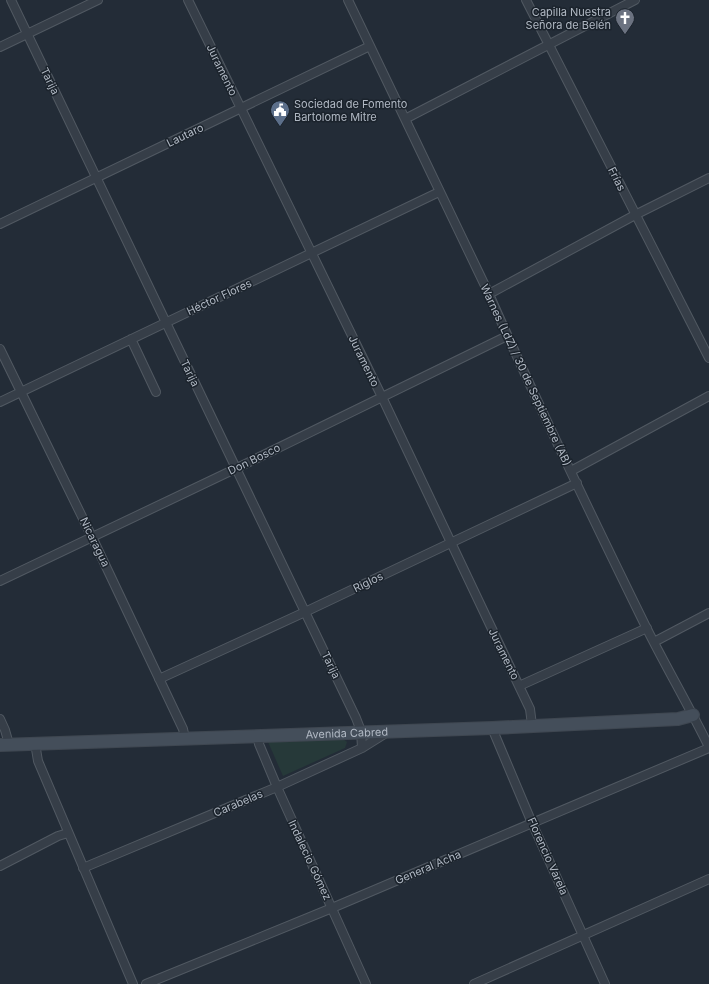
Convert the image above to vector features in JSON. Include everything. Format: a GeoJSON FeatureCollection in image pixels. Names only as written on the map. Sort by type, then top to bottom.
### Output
{"type":"FeatureCollection","features":[{"type":"Feature","properties":{"kind":"street","name":"Tarija"},"geometry":{"type":"LineString","coordinates":[[11,0],[356,718],[361,731],[362,748]]}},
{"type":"Feature","properties":{"kind":"street"},"geometry":{"type":"LineString","coordinates":[[0,47],[98,0]]}},
{"type":"Feature","properties":{"kind":"street","name":"Juramento"},"geometry":{"type":"LineString","coordinates":[[188,0],[382,397],[450,543],[520,686],[530,709],[532,725]]}},
{"type":"Feature","properties":{"kind":"street","name":"Warnes (LdZ) / 30 de Septiembre (AB)"},"geometry":{"type":"LineString","coordinates":[[348,0],[489,294],[507,336],[571,471],[647,628],[709,748]]}},
{"type":"Feature","properties":{"kind":"street","name":"Frías"},"geometry":{"type":"LineString","coordinates":[[526,0],[709,358]]}},
{"type":"Feature","properties":{"kind":"street"},"geometry":{"type":"LineString","coordinates":[[405,119],[635,0]]}},
{"type":"Feature","properties":{"kind":"street","name":"Lautaro"},"geometry":{"type":"LineString","coordinates":[[0,224],[370,46]]}},
{"type":"Feature","properties":{"kind":"street"},"geometry":{"type":"LineString","coordinates":[[489,294],[636,215],[709,178]]}},
{"type":"Feature","properties":{"kind":"street","name":"Héctor Flores"},"geometry":{"type":"LineString","coordinates":[[0,402],[439,192]]}},
{"type":"Feature","properties":{"kind":"street","name":"Don Bosco"},"geometry":{"type":"LineString","coordinates":[[0,581],[237,468],[507,336]]}},
{"type":"Feature","properties":{"kind":"street"},"geometry":{"type":"LineString","coordinates":[[130,339],[156,392]]}},
{"type":"Feature","properties":{"kind":"street","name":"Nicaragua"},"geometry":{"type":"LineString","coordinates":[[0,349],[92,537],[183,729],[185,738]]}},
{"type":"Feature","properties":{"kind":"street"},"geometry":{"type":"LineString","coordinates":[[571,471],[709,396]]}},
{"type":"Feature","properties":{"kind":"street","name":"Riglos"},"geometry":{"type":"LineString","coordinates":[[159,679],[305,612],[577,483]]}},
{"type":"Feature","properties":{"kind":"street"},"geometry":{"type":"LineString","coordinates":[[654,642],[709,613]]}},
{"type":"Feature","properties":{"kind":"street"},"geometry":{"type":"LineString","coordinates":[[520,686],[647,628]]}},
{"type":"Feature","properties":{"kind":"street","name":"Avenida Cabred"},"geometry":{"type":"LineString","coordinates":[[4,745],[361,731],[492,728],[678,719],[693,715]]}},
{"type":"Feature","properties":{"kind":"street"},"geometry":{"type":"LineString","coordinates":[[0,719],[5,730],[4,745]]}},
{"type":"Feature","properties":{"kind":"street","name":"Florencio Varela"},"geometry":{"type":"LineString","coordinates":[[492,728],[532,823],[605,984]]}},
{"type":"Feature","properties":{"kind":"street","name":"Carabelas"},"geometry":{"type":"LineString","coordinates":[[83,868],[277,787],[362,748],[388,731]]}},
{"type":"Feature","properties":{"kind":"street","name":"Indalecio Gómez"},"geometry":{"type":"LineString","coordinates":[[257,735],[258,744],[366,984]]}},
{"type":"Feature","properties":{"kind":"street"},"geometry":{"type":"LineString","coordinates":[[35,743],[38,761],[133,984]]}},
{"type":"Feature","properties":{"kind":"street","name":"General Acha"},"geometry":{"type":"LineString","coordinates":[[146,984],[332,908],[709,748]]}},
{"type":"Feature","properties":{"kind":"street"},"geometry":{"type":"LineString","coordinates":[[0,866],[58,836],[68,833]]}},
{"type":"Feature","properties":{"kind":"street"},"geometry":{"type":"LineString","coordinates":[[474,984],[709,879]]}},
{"type":"Feature","properties":{"kind":"shaded area"},"geometry":{"type":"Polygon","coordinates":[[[342,738],[347,742],[345,748],[283,776],[268,742],[342,738]]]}},
{"type":"Feature","properties":{"kind":"place","name":"Capilla Nuestra Señora de Belén"},"geometry":{"type":"Point","coordinates":[625,35]}},
{"type":"Feature","properties":{"kind":"place","name":"Sociedad de Fomento Bartolome Mitre"},"geometry":{"type":"Point","coordinates":[280,127]}}]}
